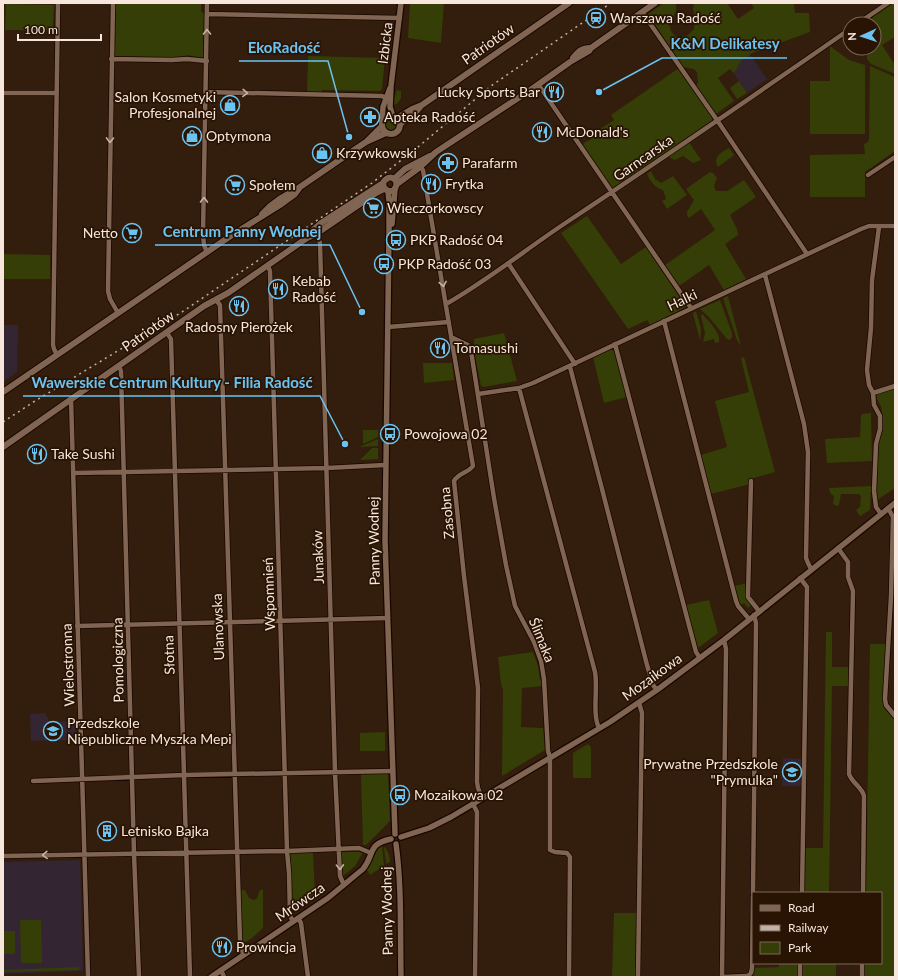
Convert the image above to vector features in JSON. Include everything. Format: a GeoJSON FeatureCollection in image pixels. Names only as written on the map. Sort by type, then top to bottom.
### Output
{"type":"FeatureCollection","features":[{"type":"Feature","properties":{"kind":"main road","name":"Patriotów"},"geometry":{"type":"LineString","coordinates":[[396,120],[412,109],[422,105],[569,3]]}},
{"type":"Feature","properties":{"kind":"main road"},"geometry":{"type":"LineString","coordinates":[[395,184],[387,178],[385,188],[391,191],[405,169],[430,156],[512,101],[524,89],[538,84],[570,62],[586,47],[591,48],[655,3]]}},
{"type":"Feature","properties":{"kind":"main road"},"geometry":{"type":"LineString","coordinates":[[3,392],[260,216],[269,206],[300,187],[366,142],[386,133],[396,133],[399,130],[396,120],[386,117],[382,124],[366,142]]}},
{"type":"Feature","properties":{"kind":"main road"},"geometry":{"type":"LineString","coordinates":[[382,124],[386,133]]}},
{"type":"Feature","properties":{"kind":"main road"},"geometry":{"type":"LineString","coordinates":[[395,184],[420,167],[430,156]]}},
{"type":"Feature","properties":{"kind":"main road","name":"Patriotów"},"geometry":{"type":"LineString","coordinates":[[3,447],[204,306],[228,293],[315,232],[385,188]]}},
{"type":"Feature","properties":{"kind":"street"},"geometry":{"type":"LineString","coordinates":[[57,355],[53,345],[58,3]]}},
{"type":"Feature","properties":{"kind":"street"},"geometry":{"type":"LineString","coordinates":[[113,3],[111,59],[109,296],[118,313]]}},
{"type":"Feature","properties":{"kind":"street"},"geometry":{"type":"LineString","coordinates":[[207,3],[203,235],[204,245],[207,252]]}},
{"type":"Feature","properties":{"kind":"street","name":"Izbicka"},"geometry":{"type":"LineString","coordinates":[[396,120],[390,107],[391,86],[402,3]]}},
{"type":"Feature","properties":{"kind":"street"},"geometry":{"type":"LineString","coordinates":[[869,16],[888,3]]}},
{"type":"Feature","properties":{"kind":"street"},"geometry":{"type":"LineString","coordinates":[[642,12],[807,254]]}},
{"type":"Feature","properties":{"kind":"street"},"geometry":{"type":"LineString","coordinates":[[207,14],[400,18]]}},
{"type":"Feature","properties":{"kind":"street","name":"Garncarska"},"geometry":{"type":"LineString","coordinates":[[446,304],[842,34]]}},
{"type":"Feature","properties":{"kind":"street"},"geometry":{"type":"LineString","coordinates":[[111,59],[188,59],[207,61]]}},
{"type":"Feature","properties":{"kind":"street"},"geometry":{"type":"LineString","coordinates":[[538,84],[691,308]]}},
{"type":"Feature","properties":{"kind":"street","name":"Izbicka"},"geometry":{"type":"LineString","coordinates":[[382,124],[383,107],[391,86]]}},
{"type":"Feature","properties":{"kind":"street"},"geometry":{"type":"LineString","coordinates":[[206,92],[382,96],[386,98]]}},
{"type":"Feature","properties":{"kind":"street"},"geometry":{"type":"LineString","coordinates":[[3,93],[57,93]]}},
{"type":"Feature","properties":{"kind":"street"},"geometry":{"type":"LineString","coordinates":[[868,175],[895,157]]}},
{"type":"Feature","properties":{"kind":"street","name":"Zasobna"},"geometry":{"type":"LineString","coordinates":[[420,167],[423,170],[473,466],[454,481],[478,688],[477,782],[482,798]]}},
{"type":"Feature","properties":{"kind":"street","name":"Panny Wodnej"},"geometry":{"type":"LineString","coordinates":[[389,248],[395,201],[395,184]]}},
{"type":"Feature","properties":{"kind":"street","name":"Panny Wodnej"},"geometry":{"type":"LineString","coordinates":[[385,188],[389,201],[385,540],[395,834]]}},
{"type":"Feature","properties":{"kind":"street","name":"Halki"},"geometry":{"type":"LineString","coordinates":[[478,394],[519,388],[570,367],[615,344],[861,229],[869,226],[895,226]]}},
{"type":"Feature","properties":{"kind":"street"},"geometry":{"type":"LineString","coordinates":[[879,226],[872,280],[872,328],[867,370],[869,385],[873,392],[874,405],[880,416],[876,444],[874,500],[876,507],[881,514]]}},
{"type":"Feature","properties":{"kind":"street","name":"Junaków"},"geometry":{"type":"LineString","coordinates":[[315,232],[320,243],[335,772],[340,876],[344,885]]}},
{"type":"Feature","properties":{"kind":"street"},"geometry":{"type":"LineString","coordinates":[[508,263],[575,364]]}},
{"type":"Feature","properties":{"kind":"street","name":"Wspomnień"},"geometry":{"type":"LineString","coordinates":[[268,266],[270,271],[290,916],[301,923],[308,977]]}},
{"type":"Feature","properties":{"kind":"street"},"geometry":{"type":"LineString","coordinates":[[765,274],[807,441],[806,558],[812,569]]}},
{"type":"Feature","properties":{"kind":"street","name":"Ulanowska"},"geometry":{"type":"LineString","coordinates":[[216,300],[220,305],[236,852],[240,945],[244,955]]}},
{"type":"Feature","properties":{"kind":"street"},"geometry":{"type":"LineString","coordinates":[[664,321],[736,601],[738,606],[749,619]]}},
{"type":"Feature","properties":{"kind":"street"},"geometry":{"type":"LineString","coordinates":[[388,326],[449,322]]}},
{"type":"Feature","properties":{"kind":"street","name":"Słotna"},"geometry":{"type":"LineString","coordinates":[[167,333],[171,339],[190,977]]}},
{"type":"Feature","properties":{"kind":"street","name":"Ślimaka"},"geometry":{"type":"LineString","coordinates":[[451,337],[470,347],[494,498],[515,606],[534,642],[541,661],[544,679],[548,751],[550,757],[550,850],[566,853],[570,857],[569,977]]}},
{"type":"Feature","properties":{"kind":"street"},"geometry":{"type":"LineString","coordinates":[[615,344],[696,652],[700,658]]}},
{"type":"Feature","properties":{"kind":"street","name":"Pomologiczna"},"geometry":{"type":"LineString","coordinates":[[119,366],[121,371],[134,854],[139,977]]}},
{"type":"Feature","properties":{"kind":"street"},"geometry":{"type":"LineString","coordinates":[[570,367],[598,470],[646,665],[653,685],[657,690]]}},
{"type":"Feature","properties":{"kind":"street"},"geometry":{"type":"LineString","coordinates":[[873,392],[895,386]]}},
{"type":"Feature","properties":{"kind":"street"},"geometry":{"type":"LineString","coordinates":[[519,388],[595,672],[596,719],[599,728]]}},
{"type":"Feature","properties":{"kind":"street","name":"Wielostronna"},"geometry":{"type":"LineString","coordinates":[[71,399],[88,977]]}},
{"type":"Feature","properties":{"kind":"street"},"geometry":{"type":"LineString","coordinates":[[74,473],[327,468],[385,465]]}},
{"type":"Feature","properties":{"kind":"street"},"geometry":{"type":"LineString","coordinates":[[751,481],[748,597],[759,611]]}},
{"type":"Feature","properties":{"kind":"street","name":"Mozaikowa"},"geometry":{"type":"LineString","coordinates":[[401,837],[429,828],[473,804],[639,703],[724,640],[895,503]]}},
{"type":"Feature","properties":{"kind":"street"},"geometry":{"type":"LineString","coordinates":[[888,508],[893,517],[891,596],[885,699],[886,705],[895,716]]}},
{"type":"Feature","properties":{"kind":"street"},"geometry":{"type":"LineString","coordinates":[[838,548],[848,562],[848,577],[853,591],[849,774],[851,780],[862,790],[864,796],[863,892]]}},
{"type":"Feature","properties":{"kind":"street"},"geometry":{"type":"LineString","coordinates":[[800,578],[807,587],[802,892]]}},
{"type":"Feature","properties":{"kind":"street"},"geometry":{"type":"LineString","coordinates":[[753,892],[756,626],[754,615]]}},
{"type":"Feature","properties":{"kind":"street"},"geometry":{"type":"LineString","coordinates":[[77,626],[388,618]]}},
{"type":"Feature","properties":{"kind":"street"},"geometry":{"type":"LineString","coordinates":[[724,640],[726,649],[722,977],[747,977],[751,973],[752,964]]}},
{"type":"Feature","properties":{"kind":"street"},"geometry":{"type":"LineString","coordinates":[[638,977],[642,713],[639,703]]}},
{"type":"Feature","properties":{"kind":"street"},"geometry":{"type":"LineString","coordinates":[[33,781],[132,777],[393,771]]}},
{"type":"Feature","properties":{"kind":"street"},"geometry":{"type":"LineString","coordinates":[[473,804],[477,812],[475,977]]}},
{"type":"Feature","properties":{"kind":"street"},"geometry":{"type":"LineString","coordinates":[[395,834],[398,834],[401,837],[400,842],[396,844],[393,843],[391,839],[395,834]]}},
{"type":"Feature","properties":{"kind":"street","name":"Mrówcza"},"geometry":{"type":"LineString","coordinates":[[211,977],[296,920],[344,885],[367,864],[371,853],[379,842],[391,839]]}},
{"type":"Feature","properties":{"kind":"street","name":"Panny Wodnej"},"geometry":{"type":"LineString","coordinates":[[396,844],[400,868],[401,977]]}},
{"type":"Feature","properties":{"kind":"street"},"geometry":{"type":"LineString","coordinates":[[3,856],[287,851],[359,848],[371,853]]}},
{"type":"Feature","properties":{"kind":"street"},"geometry":{"type":"LineString","coordinates":[[800,964],[800,977]]}},
{"type":"Feature","properties":{"kind":"street"},"geometry":{"type":"LineString","coordinates":[[862,964],[862,977]]}},
{"type":"Feature","properties":{"kind":"street"},"geometry":{"type":"LineString","coordinates":[[221,970],[224,977]]}},
{"type":"Feature","properties":{"kind":"shaded area"},"geometry":{"type":"Polygon","coordinates":[[[734,31],[767,79],[747,93],[714,45],[734,31]]]}},
{"type":"Feature","properties":{"kind":"shaded area"},"geometry":{"type":"Polygon","coordinates":[[[3,325],[18,325],[17,372],[3,382],[3,325]]]}},
{"type":"Feature","properties":{"kind":"shaded area","name":"Przedszkole Niepubliczne Myszka Mepi"},"geometry":{"type":"Polygon","coordinates":[[[46,713],[48,722],[76,721],[76,740],[31,741],[30,714],[46,713]]]}},
{"type":"Feature","properties":{"kind":"shaded area","name":"Prywatne Przedszkole \"Prymulka\""},"geometry":{"type":"Polygon","coordinates":[[[783,758],[802,759],[801,786],[782,786],[783,758]]]}},
{"type":"Feature","properties":{"kind":"shaded area"},"geometry":{"type":"Polygon","coordinates":[[[80,860],[83,971],[3,974],[3,862],[80,860]]]}},
{"type":"Feature","properties":{"kind":"green space"},"geometry":{"type":"Polygon","coordinates":[[[115,3],[201,3],[201,11],[204,14],[203,58],[187,55],[178,58],[115,56],[115,3]]]}},
{"type":"Feature","properties":{"kind":"green space"},"geometry":{"type":"Polygon","coordinates":[[[410,3],[444,3],[441,43],[408,38],[410,3]]]}},
{"type":"Feature","properties":{"kind":"green space"},"geometry":{"type":"Polygon","coordinates":[[[664,3],[675,3],[676,11],[669,23],[672,32],[679,38],[688,35],[694,29],[694,3],[727,3],[738,19],[754,8],[751,3],[794,3],[795,13],[809,13],[810,32],[750,54],[740,62],[733,73],[730,69],[718,78],[734,101],[716,114],[696,86],[698,82],[697,72],[694,69],[683,67],[648,14],[664,3]]]}},
{"type":"Feature","properties":{"kind":"green space"},"geometry":{"type":"Polygon","coordinates":[[[895,3],[895,37],[882,45],[882,16],[873,16],[895,3]]]}},
{"type":"Feature","properties":{"kind":"green space"},"geometry":{"type":"Polygon","coordinates":[[[6,4],[54,5],[53,30],[5,30],[6,4]]]}},
{"type":"Feature","properties":{"kind":"green space"},"geometry":{"type":"Polygon","coordinates":[[[882,45],[895,65],[895,74],[871,64],[867,59],[867,56],[882,56],[882,45]]]}},
{"type":"Feature","properties":{"kind":"green space"},"geometry":{"type":"Polygon","coordinates":[[[830,46],[849,60],[865,65],[865,134],[810,134],[810,81],[830,81],[830,46]]]}},
{"type":"Feature","properties":{"kind":"green space"},"geometry":{"type":"Polygon","coordinates":[[[308,56],[385,58],[382,89],[380,91],[322,90],[321,93],[307,92],[308,56]]]}},
{"type":"Feature","properties":{"kind":"green space"},"geometry":{"type":"Polygon","coordinates":[[[870,66],[895,77],[895,151],[865,172],[865,197],[810,197],[810,155],[865,154],[864,144],[868,142],[869,139],[870,66]]]}},
{"type":"Feature","properties":{"kind":"green space"},"geometry":{"type":"Polygon","coordinates":[[[679,68],[711,115],[713,121],[614,189],[612,188],[582,146],[585,142],[590,140],[597,131],[614,120],[611,115],[679,68]]]}},
{"type":"Feature","properties":{"kind":"green space"},"geometry":{"type":"Polygon","coordinates":[[[739,81],[747,93],[737,99],[730,88],[739,81]]]}},
{"type":"Feature","properties":{"kind":"green space"},"geometry":{"type":"Polygon","coordinates":[[[397,90],[401,91],[401,98],[398,103],[394,105],[393,101],[397,90]]]}},
{"type":"Feature","properties":{"kind":"green space"},"geometry":{"type":"Polygon","coordinates":[[[391,120],[396,125],[391,130],[386,125],[391,120]]]}},
{"type":"Feature","properties":{"kind":"green space"},"geometry":{"type":"Polygon","coordinates":[[[689,142],[701,160],[693,163],[683,156],[675,160],[670,158],[669,155],[689,142]]]}},
{"type":"Feature","properties":{"kind":"green space"},"geometry":{"type":"Polygon","coordinates":[[[729,148],[734,155],[718,167],[716,163],[717,158],[721,153],[729,148]]]}},
{"type":"Feature","properties":{"kind":"green space"},"geometry":{"type":"Polygon","coordinates":[[[651,171],[655,179],[661,183],[673,176],[687,195],[667,209],[662,201],[666,199],[663,190],[653,184],[647,174],[651,171]]]}},
{"type":"Feature","properties":{"kind":"green space"},"geometry":{"type":"Polygon","coordinates":[[[710,172],[717,178],[714,186],[716,191],[727,191],[744,180],[756,197],[730,215],[737,229],[738,235],[725,244],[746,279],[724,290],[709,265],[679,286],[665,265],[715,230],[701,209],[689,218],[687,215],[687,212],[694,200],[686,189],[710,172]]]}},
{"type":"Feature","properties":{"kind":"green space"},"geometry":{"type":"Polygon","coordinates":[[[587,216],[621,264],[646,247],[686,307],[650,325],[647,320],[628,329],[561,233],[587,216]]]}},
{"type":"Feature","properties":{"kind":"green space"},"geometry":{"type":"Polygon","coordinates":[[[3,254],[50,255],[50,279],[3,279],[3,254]]]}},
{"type":"Feature","properties":{"kind":"green space"},"geometry":{"type":"Polygon","coordinates":[[[728,296],[741,346],[737,340],[723,298],[728,296]]]}},
{"type":"Feature","properties":{"kind":"green space"},"geometry":{"type":"Polygon","coordinates":[[[720,300],[732,333],[730,340],[727,339],[708,316],[700,309],[720,300]]]}},
{"type":"Feature","properties":{"kind":"green space"},"geometry":{"type":"Polygon","coordinates":[[[696,311],[701,329],[700,341],[693,313],[696,311]]]}},
{"type":"Feature","properties":{"kind":"green space"},"geometry":{"type":"Polygon","coordinates":[[[702,314],[711,323],[716,331],[719,342],[715,343],[714,339],[703,342],[705,333],[701,316],[702,314]]]}},
{"type":"Feature","properties":{"kind":"green space"},"geometry":{"type":"Polygon","coordinates":[[[504,333],[517,381],[484,387],[481,386],[474,350],[474,339],[504,333]]]}},
{"type":"Feature","properties":{"kind":"green space"},"geometry":{"type":"Polygon","coordinates":[[[610,349],[615,352],[627,397],[604,403],[593,357],[610,349]]]}},
{"type":"Feature","properties":{"kind":"green space"},"geometry":{"type":"Polygon","coordinates":[[[744,357],[775,472],[750,479],[750,484],[711,494],[701,455],[727,447],[715,401],[749,392],[741,358],[744,357]]]}},
{"type":"Feature","properties":{"kind":"green space"},"geometry":{"type":"Polygon","coordinates":[[[423,363],[452,363],[454,380],[424,383],[423,363]]]}},
{"type":"Feature","properties":{"kind":"green space"},"geometry":{"type":"Polygon","coordinates":[[[895,389],[895,488],[877,500],[877,445],[882,432],[883,419],[877,394],[895,389]]]}},
{"type":"Feature","properties":{"kind":"green space"},"geometry":{"type":"Polygon","coordinates":[[[871,413],[872,461],[827,463],[825,439],[860,437],[861,416],[862,414],[871,413]]]}},
{"type":"Feature","properties":{"kind":"green space"},"geometry":{"type":"Polygon","coordinates":[[[363,430],[378,430],[378,437],[363,444],[363,430]]]}},
{"type":"Feature","properties":{"kind":"green space"},"geometry":{"type":"Polygon","coordinates":[[[378,439],[378,446],[359,447],[378,439]]]}},
{"type":"Feature","properties":{"kind":"green space"},"geometry":{"type":"Polygon","coordinates":[[[372,448],[378,448],[378,459],[360,460],[372,448]]]}},
{"type":"Feature","properties":{"kind":"green space"},"geometry":{"type":"Polygon","coordinates":[[[871,486],[870,510],[860,516],[856,510],[860,507],[861,497],[859,494],[841,494],[839,505],[837,506],[833,504],[834,496],[830,493],[829,488],[871,486]]]}},
{"type":"Feature","properties":{"kind":"green space"},"geometry":{"type":"Polygon","coordinates":[[[747,583],[746,598],[751,605],[748,608],[744,603],[741,605],[739,604],[734,586],[747,583]]]}},
{"type":"Feature","properties":{"kind":"green space"},"geometry":{"type":"Polygon","coordinates":[[[709,600],[718,633],[698,648],[686,605],[709,600]]]}},
{"type":"Feature","properties":{"kind":"green space"},"geometry":{"type":"Polygon","coordinates":[[[826,632],[832,632],[832,667],[849,667],[849,686],[832,686],[829,892],[804,892],[805,848],[823,848],[826,632]]]}},
{"type":"Feature","properties":{"kind":"green space"},"geometry":{"type":"Polygon","coordinates":[[[870,644],[886,644],[883,705],[887,712],[895,718],[895,977],[865,977],[865,964],[882,964],[882,892],[866,892],[870,644]]]}},
{"type":"Feature","properties":{"kind":"green space"},"geometry":{"type":"Polygon","coordinates":[[[533,652],[543,686],[522,688],[521,727],[543,728],[545,750],[502,776],[503,690],[498,657],[533,652]]]}},
{"type":"Feature","properties":{"kind":"green space"},"geometry":{"type":"Polygon","coordinates":[[[385,732],[385,751],[360,751],[360,733],[385,732]]]}},
{"type":"Feature","properties":{"kind":"green space"},"geometry":{"type":"Polygon","coordinates":[[[588,744],[591,747],[591,778],[573,778],[573,753],[588,744]]]}},
{"type":"Feature","properties":{"kind":"green space"},"geometry":{"type":"Polygon","coordinates":[[[388,773],[390,821],[366,845],[363,845],[361,774],[388,773]]]}},
{"type":"Feature","properties":{"kind":"green space"},"geometry":{"type":"Polygon","coordinates":[[[382,845],[384,866],[370,875],[367,868],[376,850],[382,845]]]}},
{"type":"Feature","properties":{"kind":"green space"},"geometry":{"type":"Polygon","coordinates":[[[385,847],[389,854],[390,860],[390,862],[386,864],[384,848],[385,847]]]}},
{"type":"Feature","properties":{"kind":"green space"},"geometry":{"type":"Polygon","coordinates":[[[341,852],[362,853],[355,866],[343,876],[341,852]]]}},
{"type":"Feature","properties":{"kind":"green space"},"geometry":{"type":"Polygon","coordinates":[[[290,853],[313,853],[315,895],[292,911],[290,853]]]}},
{"type":"Feature","properties":{"kind":"green space"},"geometry":{"type":"Polygon","coordinates":[[[240,890],[245,890],[249,898],[254,900],[257,898],[260,890],[263,890],[263,928],[252,938],[242,944],[240,890]]]}},
{"type":"Feature","properties":{"kind":"green space"},"geometry":{"type":"Polygon","coordinates":[[[614,913],[636,913],[636,977],[612,977],[614,913]]]}},
{"type":"Feature","properties":{"kind":"green space"},"geometry":{"type":"Polygon","coordinates":[[[20,920],[41,920],[42,963],[21,963],[20,920]]]}},
{"type":"Feature","properties":{"kind":"green space"},"geometry":{"type":"Polygon","coordinates":[[[3,931],[15,931],[15,954],[3,954],[3,931]]]}},
{"type":"Feature","properties":{"kind":"green space"},"geometry":{"type":"Polygon","coordinates":[[[779,964],[798,964],[798,977],[753,977],[754,968],[779,967],[779,964]]]}},
{"type":"Feature","properties":{"kind":"green space"},"geometry":{"type":"Polygon","coordinates":[[[803,964],[836,964],[836,977],[802,977],[803,964]]]}},
{"type":"Feature","properties":{"kind":"green space"},"geometry":{"type":"Polygon","coordinates":[[[79,967],[79,970],[3,972],[3,970],[79,967]]]}},
{"type":"Feature","properties":{"kind":"railway"},"geometry":{"type":"LineString","coordinates":[[3,422],[182,312],[372,183],[491,86],[611,3]]}},
{"type":"Feature","properties":{"kind":"place","name":"Warszawa Radość"},"geometry":{"type":"Point","coordinates":[596,18]}},
{"type":"Feature","properties":{"kind":"place","name":"Lucky Sports Bar"},"geometry":{"type":"Point","coordinates":[554,92]}},
{"type":"Feature","properties":{"kind":"place","name":"K&M Delikatesy"},"geometry":{"type":"Point","coordinates":[599,92]}},
{"type":"Feature","properties":{"kind":"place","name":"Salon Kosmetyki Profesjonalnej"},"geometry":{"type":"Point","coordinates":[230,105]}},
{"type":"Feature","properties":{"kind":"place","name":"Apteka Radość"},"geometry":{"type":"Point","coordinates":[370,117]}},
{"type":"Feature","properties":{"kind":"place","name":"McDonald's"},"geometry":{"type":"Point","coordinates":[542,132]}},
{"type":"Feature","properties":{"kind":"place","name":"Optymona"},"geometry":{"type":"Point","coordinates":[192,136]}},
{"type":"Feature","properties":{"kind":"place","name":"EkoRadość"},"geometry":{"type":"Point","coordinates":[349,137]}},
{"type":"Feature","properties":{"kind":"place","name":"Krzywkowski"},"geometry":{"type":"Point","coordinates":[322,153]}},
{"type":"Feature","properties":{"kind":"place","name":"Parafarm"},"geometry":{"type":"Point","coordinates":[448,163]}},
{"type":"Feature","properties":{"kind":"place","name":"Frytka"},"geometry":{"type":"Point","coordinates":[431,184]}},
{"type":"Feature","properties":{"kind":"place","name":"Społem"},"geometry":{"type":"Point","coordinates":[235,185]}},
{"type":"Feature","properties":{"kind":"place","name":"Wieczorkowscy"},"geometry":{"type":"Point","coordinates":[373,208]}},
{"type":"Feature","properties":{"kind":"place","name":"Netto"},"geometry":{"type":"Point","coordinates":[132,233]}},
{"type":"Feature","properties":{"kind":"place","name":"PKP Radość 04"},"geometry":{"type":"Point","coordinates":[396,240]}},
{"type":"Feature","properties":{"kind":"place","name":"PKP Radość 03"},"geometry":{"type":"Point","coordinates":[384,264]}},
{"type":"Feature","properties":{"kind":"place","name":"Kebab Radość"},"geometry":{"type":"Point","coordinates":[278,289]}},
{"type":"Feature","properties":{"kind":"place","name":"Radosny Pierożek"},"geometry":{"type":"Point","coordinates":[239,306]}},
{"type":"Feature","properties":{"kind":"place","name":"Centrum Panny Wodnej"},"geometry":{"type":"Point","coordinates":[362,312]}},
{"type":"Feature","properties":{"kind":"place","name":"Tomasushi"},"geometry":{"type":"Point","coordinates":[440,348]}},
{"type":"Feature","properties":{"kind":"place","name":"Powojowa 02"},"geometry":{"type":"Point","coordinates":[390,434]}},
{"type":"Feature","properties":{"kind":"place","name":"Wawerskie Centrum Kultury - Filia Radość"},"geometry":{"type":"Point","coordinates":[345,444]}},
{"type":"Feature","properties":{"kind":"place","name":"Take Sushi"},"geometry":{"type":"Point","coordinates":[37,454]}},
{"type":"Feature","properties":{"kind":"place","name":"Przedszkole Niepubliczne Myszka Mepi"},"geometry":{"type":"Point","coordinates":[53,731]}},
{"type":"Feature","properties":{"kind":"place","name":"Prywatne Przedszkole \"Prymulka\""},"geometry":{"type":"Point","coordinates":[792,772]}},
{"type":"Feature","properties":{"kind":"place","name":"Mozaikowa 02"},"geometry":{"type":"Point","coordinates":[400,795]}},
{"type":"Feature","properties":{"kind":"place","name":"Letnisko Bajka"},"geometry":{"type":"Point","coordinates":[107,831]}},
{"type":"Feature","properties":{"kind":"place","name":"Prowincja"},"geometry":{"type":"Point","coordinates":[222,947]}}]}
